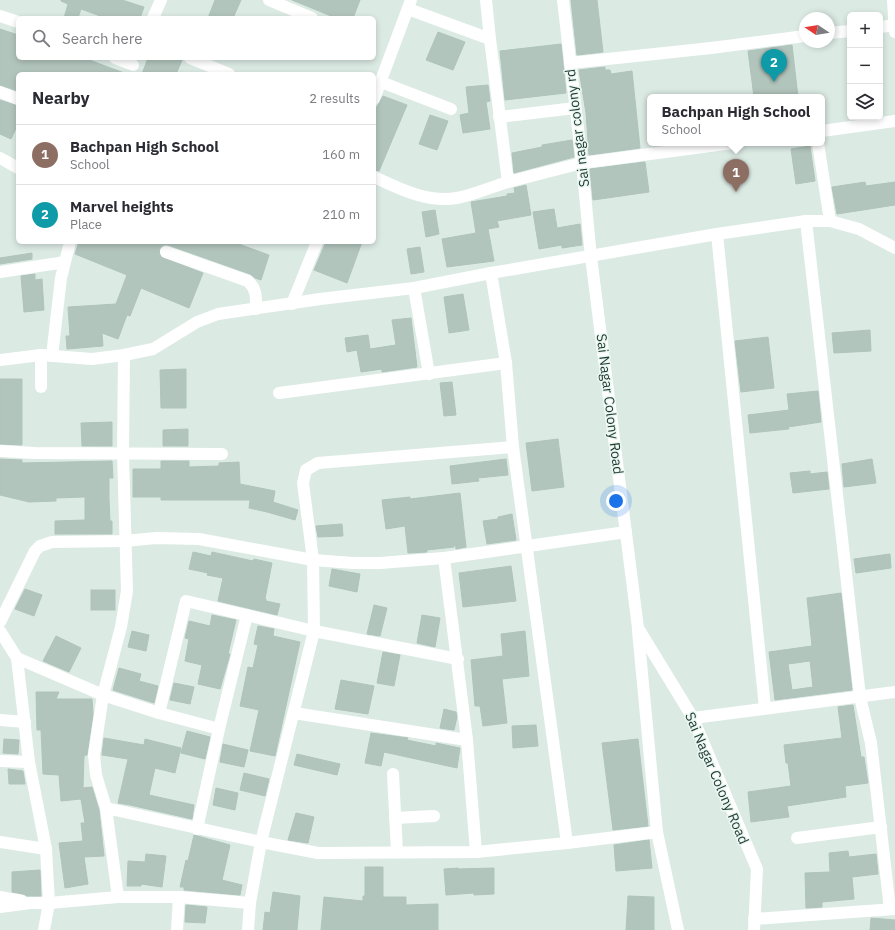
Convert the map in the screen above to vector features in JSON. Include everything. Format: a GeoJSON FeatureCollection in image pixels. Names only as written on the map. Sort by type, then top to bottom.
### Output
{"type":"FeatureCollection","features":[{"type":"Feature","properties":{"kind":"street"},"geometry":{"type":"LineString","coordinates":[[154,16],[160,0]]}},
{"type":"Feature","properties":{"kind":"street"},"geometry":{"type":"LineString","coordinates":[[269,0],[307,16]]}},
{"type":"Feature","properties":{"kind":"street"},"geometry":{"type":"LineString","coordinates":[[486,0],[508,182]]}},
{"type":"Feature","properties":{"kind":"street","name":"Sai nagar colony rd"},"geometry":{"type":"LineString","coordinates":[[563,0],[582,163],[591,257]]}},
{"type":"Feature","properties":{"kind":"street"},"geometry":{"type":"LineString","coordinates":[[883,27],[895,27],[893,0]]}},
{"type":"Feature","properties":{"kind":"street"},"geometry":{"type":"LineString","coordinates":[[376,94],[410,4],[490,39]]}},
{"type":"Feature","properties":{"kind":"street"},"geometry":{"type":"LineString","coordinates":[[0,16],[16,21]]}},
{"type":"Feature","properties":{"kind":"street"},"geometry":{"type":"LineString","coordinates":[[835,32],[847,31]]}},
{"type":"Feature","properties":{"kind":"street"},"geometry":{"type":"LineString","coordinates":[[570,63],[799,37]]}},
{"type":"Feature","properties":{"kind":"street"},"geometry":{"type":"LineString","coordinates":[[120,60],[133,66]]}},
{"type":"Feature","properties":{"kind":"street"},"geometry":{"type":"LineString","coordinates":[[195,60],[224,72]]}},
{"type":"Feature","properties":{"kind":"street"},"geometry":{"type":"LineString","coordinates":[[381,82],[451,109]]}},
{"type":"Feature","properties":{"kind":"street"},"geometry":{"type":"LineString","coordinates":[[0,92],[16,98]]}},
{"type":"Feature","properties":{"kind":"street"},"geometry":{"type":"LineString","coordinates":[[500,117],[575,108]]}},
{"type":"Feature","properties":{"kind":"street"},"geometry":{"type":"LineString","coordinates":[[825,131],[895,121]]}},
{"type":"Feature","properties":{"kind":"street"},"geometry":{"type":"LineString","coordinates":[[376,178],[409,193],[433,198],[456,198],[508,182],[582,163],[710,146]]}},
{"type":"Feature","properties":{"kind":"street"},"geometry":{"type":"LineString","coordinates":[[818,146],[830,221]]}},
{"type":"Feature","properties":{"kind":"street"},"geometry":{"type":"LineString","coordinates":[[0,158],[16,167]]}},
{"type":"Feature","properties":{"kind":"street"},"geometry":{"type":"LineString","coordinates":[[754,925],[893,909],[871,743],[860,697],[806,221]]}},
{"type":"Feature","properties":{"kind":"street"},"geometry":{"type":"LineString","coordinates":[[0,360],[47,356],[92,359],[124,355],[153,349],[196,322],[218,314],[320,299],[414,288],[490,273],[591,257],[716,234],[806,221],[830,221],[859,229],[895,248]]}},
{"type":"Feature","properties":{"kind":"street"},"geometry":{"type":"LineString","coordinates":[[716,234],[765,708]]}},
{"type":"Feature","properties":{"kind":"street"},"geometry":{"type":"LineString","coordinates":[[41,387],[70,244]]}},
{"type":"Feature","properties":{"kind":"street"},"geometry":{"type":"LineString","coordinates":[[292,304],[317,244]]}},
{"type":"Feature","properties":{"kind":"street"},"geometry":{"type":"LineString","coordinates":[[166,252],[248,281],[254,287],[256,294],[256,309]]}},
{"type":"Feature","properties":{"kind":"street","name":"Sai Nagar Colony Road"},"geometry":{"type":"LineString","coordinates":[[591,257],[638,628],[694,718],[757,869],[754,925]]}},
{"type":"Feature","properties":{"kind":"street"},"geometry":{"type":"LineString","coordinates":[[0,272],[65,262]]}},
{"type":"Feature","properties":{"kind":"street"},"geometry":{"type":"LineString","coordinates":[[490,273],[506,363],[513,447],[567,843]]}},
{"type":"Feature","properties":{"kind":"street"},"geometry":{"type":"LineString","coordinates":[[414,288],[429,374]]}},
{"type":"Feature","properties":{"kind":"street"},"geometry":{"type":"LineString","coordinates":[[118,897],[106,808],[96,775],[94,755],[104,695],[121,627],[127,591],[123,453],[124,355]]}},
{"type":"Feature","properties":{"kind":"street"},"geometry":{"type":"LineString","coordinates":[[279,393],[506,363]]}},
{"type":"Feature","properties":{"kind":"street"},"geometry":{"type":"LineString","coordinates":[[248,930],[250,903],[260,842],[314,631],[314,560],[303,483],[306,470],[318,463],[513,447]]}},
{"type":"Feature","properties":{"kind":"street"},"geometry":{"type":"LineString","coordinates":[[0,451],[35,453],[222,454]]}},
{"type":"Feature","properties":{"kind":"street"},"geometry":{"type":"LineString","coordinates":[[0,622],[35,551],[40,546],[52,542],[198,538],[314,560],[353,563],[380,563],[444,558],[626,532]]}},
{"type":"Feature","properties":{"kind":"street"},"geometry":{"type":"LineString","coordinates":[[444,558],[458,659],[467,740],[476,852]]}},
{"type":"Feature","properties":{"kind":"street"},"geometry":{"type":"LineString","coordinates":[[160,713],[186,601],[314,631],[458,659]]}},
{"type":"Feature","properties":{"kind":"street"},"geometry":{"type":"LineString","coordinates":[[197,829],[218,729],[247,615]]}},
{"type":"Feature","properties":{"kind":"street"},"geometry":{"type":"LineString","coordinates":[[638,628],[657,832],[678,930]]}},
{"type":"Feature","properties":{"kind":"street"},"geometry":{"type":"LineString","coordinates":[[0,631],[17,658],[29,762],[46,849],[49,903],[44,930]]}},
{"type":"Feature","properties":{"kind":"street"},"geometry":{"type":"LineString","coordinates":[[17,658],[104,695],[160,713],[218,729]]}},
{"type":"Feature","properties":{"kind":"street"},"geometry":{"type":"LineString","coordinates":[[694,718],[895,692]]}},
{"type":"Feature","properties":{"kind":"street"},"geometry":{"type":"LineString","coordinates":[[294,713],[467,740]]}},
{"type":"Feature","properties":{"kind":"street"},"geometry":{"type":"LineString","coordinates":[[0,720],[24,722]]}},
{"type":"Feature","properties":{"kind":"street"},"geometry":{"type":"LineString","coordinates":[[0,761],[29,762]]}},
{"type":"Feature","properties":{"kind":"street"},"geometry":{"type":"LineString","coordinates":[[393,774],[397,852]]}},
{"type":"Feature","properties":{"kind":"street"},"geometry":{"type":"LineString","coordinates":[[106,808],[197,829],[318,853],[476,852],[657,832]]}},
{"type":"Feature","properties":{"kind":"street"},"geometry":{"type":"LineString","coordinates":[[395,818],[434,816]]}},
{"type":"Feature","properties":{"kind":"street"},"geometry":{"type":"LineString","coordinates":[[798,838],[881,827]]}},
{"type":"Feature","properties":{"kind":"street"},"geometry":{"type":"LineString","coordinates":[[0,842],[46,849]]}},
{"type":"Feature","properties":{"kind":"street"},"geometry":{"type":"LineString","coordinates":[[0,897],[30,903]]}},
{"type":"Feature","properties":{"kind":"street"},"geometry":{"type":"LineString","coordinates":[[0,907],[30,903],[49,903],[118,897],[179,897],[250,903]]}},
{"type":"Feature","properties":{"kind":"street"},"geometry":{"type":"LineString","coordinates":[[177,930],[179,897]]}},
{"type":"Feature","properties":{"kind":"building"},"geometry":{"type":"Polygon","coordinates":[[[122,0],[144,7],[141,16],[100,16],[81,9],[79,16],[65,16],[68,4],[61,1],[122,0]]]}},
{"type":"Feature","properties":{"kind":"building"},"geometry":{"type":"Polygon","coordinates":[[[215,0],[241,0],[234,16],[209,16],[215,0]]]}},
{"type":"Feature","properties":{"kind":"building"},"geometry":{"type":"Polygon","coordinates":[[[292,0],[360,0],[354,16],[331,16],[292,0]]]}},
{"type":"Feature","properties":{"kind":"building"},"geometry":{"type":"Polygon","coordinates":[[[571,0],[597,0],[603,52],[577,55],[571,0]]]}},
{"type":"Feature","properties":{"kind":"building"},"geometry":{"type":"Polygon","coordinates":[[[0,29],[16,34],[16,60],[89,60],[121,72],[16,72],[16,90],[0,85],[0,29]]]}},
{"type":"Feature","properties":{"kind":"building"},"geometry":{"type":"Polygon","coordinates":[[[438,32],[465,42],[453,70],[426,60],[438,32]]]}},
{"type":"Feature","properties":{"kind":"building"},"geometry":{"type":"Polygon","coordinates":[[[561,44],[566,93],[505,100],[500,51],[561,44]]]}},
{"type":"Feature","properties":{"kind":"building"},"geometry":{"type":"Polygon","coordinates":[[[792,45],[798,94],[754,94],[748,51],[792,45]]]}},
{"type":"Feature","properties":{"kind":"building"},"geometry":{"type":"Polygon","coordinates":[[[147,60],[182,60],[177,72],[143,72],[147,60]]]}},
{"type":"Feature","properties":{"kind":"building"},"geometry":{"type":"Polygon","coordinates":[[[605,67],[605,70],[610,70],[611,74],[632,71],[640,148],[589,155],[586,113],[579,70],[605,67]]]}},
{"type":"Feature","properties":{"kind":"building"},"geometry":{"type":"Polygon","coordinates":[[[488,85],[490,101],[486,102],[490,129],[463,133],[460,115],[469,113],[466,87],[488,85]]]}},
{"type":"Feature","properties":{"kind":"building"},"geometry":{"type":"Polygon","coordinates":[[[383,96],[407,105],[379,171],[376,170],[376,108],[383,96]]]}},
{"type":"Feature","properties":{"kind":"building"},"geometry":{"type":"Polygon","coordinates":[[[0,100],[16,105],[16,128],[11,139],[0,134],[0,100]]]}},
{"type":"Feature","properties":{"kind":"building"},"geometry":{"type":"Polygon","coordinates":[[[430,115],[448,121],[437,150],[419,144],[430,115]]]}},
{"type":"Feature","properties":{"kind":"building"},"geometry":{"type":"Polygon","coordinates":[[[572,140],[574,157],[514,173],[512,153],[542,147],[542,145],[572,140]]]}},
{"type":"Feature","properties":{"kind":"building"},"geometry":{"type":"Polygon","coordinates":[[[810,146],[815,181],[796,184],[791,149],[810,146]]]}},
{"type":"Feature","properties":{"kind":"building"},"geometry":{"type":"Polygon","coordinates":[[[645,162],[649,192],[593,200],[590,169],[645,162]]]}},
{"type":"Feature","properties":{"kind":"building"},"geometry":{"type":"Polygon","coordinates":[[[865,182],[866,186],[895,182],[895,205],[837,214],[832,187],[865,182]]]}},
{"type":"Feature","properties":{"kind":"building"},"geometry":{"type":"Polygon","coordinates":[[[526,185],[531,215],[497,221],[499,227],[488,229],[494,261],[447,267],[442,239],[476,233],[471,202],[507,196],[507,194],[515,193],[514,188],[526,185]]]}},
{"type":"Feature","properties":{"kind":"building"},"geometry":{"type":"Polygon","coordinates":[[[554,209],[557,228],[580,224],[582,245],[562,248],[562,245],[539,249],[533,212],[554,209]]]}},
{"type":"Feature","properties":{"kind":"building"},"geometry":{"type":"Polygon","coordinates":[[[435,210],[439,234],[426,237],[422,212],[435,210]]]}},
{"type":"Feature","properties":{"kind":"building"},"geometry":{"type":"Polygon","coordinates":[[[78,244],[239,244],[269,255],[261,280],[250,274],[168,245],[164,245],[159,250],[161,257],[203,273],[189,308],[141,288],[130,316],[127,315],[118,339],[102,333],[103,346],[67,349],[66,336],[70,336],[68,307],[116,304],[127,275],[75,254],[78,244]]]}},
{"type":"Feature","properties":{"kind":"building"},"geometry":{"type":"Polygon","coordinates":[[[325,244],[361,244],[347,283],[314,270],[325,244]]]}},
{"type":"Feature","properties":{"kind":"building"},"geometry":{"type":"Polygon","coordinates":[[[420,247],[424,272],[411,274],[407,249],[420,247]]]}},
{"type":"Feature","properties":{"kind":"building"},"geometry":{"type":"Polygon","coordinates":[[[32,253],[32,259],[0,264],[0,258],[32,253]]]}},
{"type":"Feature","properties":{"kind":"building"},"geometry":{"type":"Polygon","coordinates":[[[35,274],[35,280],[42,279],[44,310],[24,312],[21,276],[35,274]]]}},
{"type":"Feature","properties":{"kind":"building"},"geometry":{"type":"Polygon","coordinates":[[[463,294],[469,330],[449,333],[444,297],[463,294]]]}},
{"type":"Feature","properties":{"kind":"building"},"geometry":{"type":"Polygon","coordinates":[[[411,318],[417,367],[382,372],[382,369],[361,372],[357,350],[347,352],[345,338],[368,335],[370,349],[396,345],[392,320],[411,318]]]}},
{"type":"Feature","properties":{"kind":"building"},"geometry":{"type":"Polygon","coordinates":[[[870,330],[871,351],[834,353],[832,333],[870,330]]]}},
{"type":"Feature","properties":{"kind":"building"},"geometry":{"type":"Polygon","coordinates":[[[768,337],[774,388],[741,392],[735,341],[768,337]]]}},
{"type":"Feature","properties":{"kind":"building"},"geometry":{"type":"Polygon","coordinates":[[[186,369],[186,408],[161,408],[160,370],[186,369]]]}},
{"type":"Feature","properties":{"kind":"building"},"geometry":{"type":"Polygon","coordinates":[[[0,379],[22,379],[22,445],[0,444],[0,379]]]}},
{"type":"Feature","properties":{"kind":"building"},"geometry":{"type":"Polygon","coordinates":[[[452,382],[456,415],[444,416],[440,383],[452,382]]]}},
{"type":"Feature","properties":{"kind":"building"},"geometry":{"type":"Polygon","coordinates":[[[818,391],[821,422],[788,427],[789,429],[750,433],[748,415],[789,410],[787,394],[818,391]]]}},
{"type":"Feature","properties":{"kind":"building"},"geometry":{"type":"Polygon","coordinates":[[[112,422],[112,446],[82,446],[81,423],[112,422]]]}},
{"type":"Feature","properties":{"kind":"building"},"geometry":{"type":"Polygon","coordinates":[[[188,429],[188,446],[163,446],[163,430],[188,429]]]}},
{"type":"Feature","properties":{"kind":"building"},"geometry":{"type":"Polygon","coordinates":[[[558,439],[564,487],[532,491],[526,443],[558,439]]]}},
{"type":"Feature","properties":{"kind":"building"},"geometry":{"type":"Polygon","coordinates":[[[0,459],[22,460],[22,463],[112,461],[113,478],[109,478],[109,499],[112,534],[55,534],[55,521],[85,520],[85,497],[56,498],[56,501],[29,502],[0,495],[0,459]]]}},
{"type":"Feature","properties":{"kind":"building"},"geometry":{"type":"Polygon","coordinates":[[[506,459],[508,475],[478,478],[479,481],[452,484],[450,466],[506,459]]]}},
{"type":"Feature","properties":{"kind":"building"},"geometry":{"type":"Polygon","coordinates":[[[872,459],[876,483],[844,487],[842,464],[872,459]]]}},
{"type":"Feature","properties":{"kind":"building"},"geometry":{"type":"Polygon","coordinates":[[[161,461],[189,461],[189,467],[219,466],[219,463],[239,462],[240,484],[275,491],[273,502],[298,510],[295,520],[249,508],[250,500],[161,500],[161,497],[133,497],[133,469],[161,469],[161,461]]]}},
{"type":"Feature","properties":{"kind":"building"},"geometry":{"type":"Polygon","coordinates":[[[810,471],[810,474],[827,472],[829,489],[793,493],[790,473],[810,471]]]}},
{"type":"Feature","properties":{"kind":"building"},"geometry":{"type":"Polygon","coordinates":[[[460,493],[466,547],[456,549],[455,541],[454,547],[427,550],[427,552],[408,553],[405,526],[386,529],[382,500],[410,497],[410,499],[460,493]]]}},
{"type":"Feature","properties":{"kind":"building"},"geometry":{"type":"Polygon","coordinates":[[[512,514],[516,540],[487,544],[483,521],[498,519],[498,517],[512,514]]]}},
{"type":"Feature","properties":{"kind":"building"},"geometry":{"type":"Polygon","coordinates":[[[342,524],[343,536],[318,537],[316,526],[342,524]]]}},
{"type":"Feature","properties":{"kind":"building"},"geometry":{"type":"Polygon","coordinates":[[[193,552],[211,556],[212,552],[253,561],[254,559],[272,563],[265,599],[266,601],[280,604],[277,615],[218,601],[223,578],[189,569],[193,552]]]}},
{"type":"Feature","properties":{"kind":"building"},"geometry":{"type":"Polygon","coordinates":[[[890,554],[891,568],[856,573],[854,559],[890,554]]]}},
{"type":"Feature","properties":{"kind":"building"},"geometry":{"type":"Polygon","coordinates":[[[511,566],[516,601],[463,607],[459,573],[511,566]]]}},
{"type":"Feature","properties":{"kind":"building"},"geometry":{"type":"Polygon","coordinates":[[[332,569],[360,574],[357,592],[329,586],[332,569]]]}},
{"type":"Feature","properties":{"kind":"building"},"geometry":{"type":"Polygon","coordinates":[[[25,589],[42,595],[34,616],[15,609],[25,589]]]}},
{"type":"Feature","properties":{"kind":"building"},"geometry":{"type":"Polygon","coordinates":[[[91,590],[115,590],[115,610],[91,610],[91,590]]]}},
{"type":"Feature","properties":{"kind":"building"},"geometry":{"type":"Polygon","coordinates":[[[841,593],[852,690],[775,700],[769,652],[812,646],[807,598],[841,593]],[[810,661],[788,664],[792,690],[813,687],[810,661]]]}},
{"type":"Feature","properties":{"kind":"building"},"geometry":{"type":"Polygon","coordinates":[[[374,605],[387,608],[380,636],[367,634],[374,605]]]}},
{"type":"Feature","properties":{"kind":"building"},"geometry":{"type":"Polygon","coordinates":[[[212,615],[236,620],[228,654],[230,654],[220,689],[198,684],[202,665],[185,661],[189,639],[185,638],[189,621],[210,626],[212,615]]]}},
{"type":"Feature","properties":{"kind":"building"},"geometry":{"type":"Polygon","coordinates":[[[422,615],[440,618],[435,647],[417,643],[422,615]]]}},
{"type":"Feature","properties":{"kind":"building"},"geometry":{"type":"Polygon","coordinates":[[[258,626],[274,629],[273,636],[300,642],[275,756],[250,751],[259,710],[240,706],[248,667],[253,668],[258,645],[254,644],[258,626]]]}},
{"type":"Feature","properties":{"kind":"building"},"geometry":{"type":"Polygon","coordinates":[[[132,631],[149,635],[146,651],[128,647],[132,631]]]}},
{"type":"Feature","properties":{"kind":"building"},"geometry":{"type":"Polygon","coordinates":[[[525,631],[529,676],[502,679],[507,723],[483,726],[480,706],[475,706],[471,660],[503,656],[501,634],[525,631]]]}},
{"type":"Feature","properties":{"kind":"building"},"geometry":{"type":"Polygon","coordinates":[[[56,636],[81,648],[69,672],[43,661],[56,636]]]}},
{"type":"Feature","properties":{"kind":"building"},"geometry":{"type":"Polygon","coordinates":[[[383,652],[400,655],[394,686],[377,683],[383,652]]]}},
{"type":"Feature","properties":{"kind":"building"},"geometry":{"type":"Polygon","coordinates":[[[119,668],[141,674],[139,681],[158,686],[154,703],[113,690],[119,668]]]}},
{"type":"Feature","properties":{"kind":"building"},"geometry":{"type":"Polygon","coordinates":[[[341,680],[374,686],[368,714],[335,709],[341,680]]]}},
{"type":"Feature","properties":{"kind":"building"},"geometry":{"type":"Polygon","coordinates":[[[174,683],[194,687],[190,704],[170,700],[174,683]]]}},
{"type":"Feature","properties":{"kind":"building"},"geometry":{"type":"Polygon","coordinates":[[[36,692],[59,692],[56,699],[92,699],[93,714],[87,755],[84,756],[83,788],[92,787],[99,810],[104,856],[84,857],[88,884],[65,888],[59,843],[83,841],[81,823],[85,823],[81,799],[61,801],[59,775],[43,774],[41,730],[37,730],[36,692]]]}},
{"type":"Feature","properties":{"kind":"building"},"geometry":{"type":"Polygon","coordinates":[[[853,705],[861,757],[864,757],[868,783],[845,786],[846,797],[787,806],[789,817],[751,822],[748,792],[791,786],[784,745],[842,738],[838,707],[853,705]]]}},
{"type":"Feature","properties":{"kind":"building"},"geometry":{"type":"Polygon","coordinates":[[[444,709],[456,712],[457,717],[454,730],[440,728],[444,709]]]}},
{"type":"Feature","properties":{"kind":"building"},"geometry":{"type":"Polygon","coordinates":[[[536,725],[538,746],[513,748],[512,726],[536,725]]]}},
{"type":"Feature","properties":{"kind":"building"},"geometry":{"type":"Polygon","coordinates":[[[187,731],[210,737],[205,759],[181,753],[187,731]]]}},
{"type":"Feature","properties":{"kind":"building"},"geometry":{"type":"Polygon","coordinates":[[[371,733],[408,738],[407,740],[436,746],[436,743],[460,748],[457,768],[384,752],[381,766],[365,763],[371,733]]]}},
{"type":"Feature","properties":{"kind":"building"},"geometry":{"type":"Polygon","coordinates":[[[104,738],[144,745],[145,739],[181,748],[175,773],[155,768],[149,795],[194,805],[192,819],[118,803],[128,759],[102,755],[104,738]]]}},
{"type":"Feature","properties":{"kind":"building"},"geometry":{"type":"Polygon","coordinates":[[[4,739],[19,740],[18,754],[3,753],[4,739]]]}},
{"type":"Feature","properties":{"kind":"building"},"geometry":{"type":"Polygon","coordinates":[[[638,739],[648,826],[613,830],[602,743],[638,739]]]}},
{"type":"Feature","properties":{"kind":"building"},"geometry":{"type":"Polygon","coordinates":[[[223,744],[248,750],[244,767],[220,762],[223,744]]]}},
{"type":"Feature","properties":{"kind":"building"},"geometry":{"type":"Polygon","coordinates":[[[297,754],[340,764],[337,775],[294,765],[297,754]]]}},
{"type":"Feature","properties":{"kind":"building"},"geometry":{"type":"Polygon","coordinates":[[[8,769],[23,771],[25,784],[9,784],[8,769]]]}},
{"type":"Feature","properties":{"kind":"building"},"geometry":{"type":"Polygon","coordinates":[[[244,773],[269,779],[265,796],[240,790],[244,773]]]}},
{"type":"Feature","properties":{"kind":"building"},"geometry":{"type":"Polygon","coordinates":[[[216,788],[238,793],[235,810],[213,805],[216,788]]]}},
{"type":"Feature","properties":{"kind":"building"},"geometry":{"type":"Polygon","coordinates":[[[296,813],[314,817],[308,843],[288,840],[296,813]]]}},
{"type":"Feature","properties":{"kind":"building"},"geometry":{"type":"Polygon","coordinates":[[[194,835],[230,845],[222,880],[242,885],[240,895],[184,890],[184,887],[180,887],[186,860],[188,861],[194,835]]]}},
{"type":"Feature","properties":{"kind":"building"},"geometry":{"type":"Polygon","coordinates":[[[649,840],[652,868],[616,871],[614,845],[649,840]]]}},
{"type":"Feature","properties":{"kind":"building"},"geometry":{"type":"Polygon","coordinates":[[[848,851],[849,857],[876,854],[878,874],[852,877],[854,899],[822,902],[822,907],[806,908],[805,873],[830,872],[829,853],[848,851]]]}},
{"type":"Feature","properties":{"kind":"building"},"geometry":{"type":"Polygon","coordinates":[[[146,854],[166,856],[162,887],[141,884],[141,886],[127,886],[128,861],[145,862],[146,854]]]}},
{"type":"Feature","properties":{"kind":"building"},"geometry":{"type":"Polygon","coordinates":[[[365,867],[383,867],[383,897],[406,897],[406,905],[438,904],[438,930],[321,930],[324,897],[363,901],[363,896],[365,896],[365,867]]]}},
{"type":"Feature","properties":{"kind":"building"},"geometry":{"type":"Polygon","coordinates":[[[494,868],[494,894],[474,895],[474,893],[446,895],[444,869],[494,868]]]}},
{"type":"Feature","properties":{"kind":"building"},"geometry":{"type":"Polygon","coordinates":[[[40,870],[41,896],[27,896],[12,892],[12,872],[40,870]]]}},
{"type":"Feature","properties":{"kind":"building"},"geometry":{"type":"Polygon","coordinates":[[[273,892],[300,896],[297,930],[263,930],[265,912],[270,913],[273,892]]]}},
{"type":"Feature","properties":{"kind":"building"},"geometry":{"type":"Polygon","coordinates":[[[628,896],[654,897],[654,930],[626,930],[628,896]]]}},
{"type":"Feature","properties":{"kind":"building"},"geometry":{"type":"Polygon","coordinates":[[[186,905],[207,907],[205,923],[185,922],[186,905]]]}},
{"type":"Feature","properties":{"kind":"building"},"geometry":{"type":"Polygon","coordinates":[[[871,918],[895,920],[895,930],[870,930],[871,918]]]}},
{"type":"Feature","properties":{"kind":"place","name":"Marvel heights"},"geometry":{"type":"Point","coordinates":[774,82]}},
{"type":"Feature","properties":{"kind":"place","name":"Bachpan High School"},"geometry":{"type":"Point","coordinates":[736,192]}}]}
